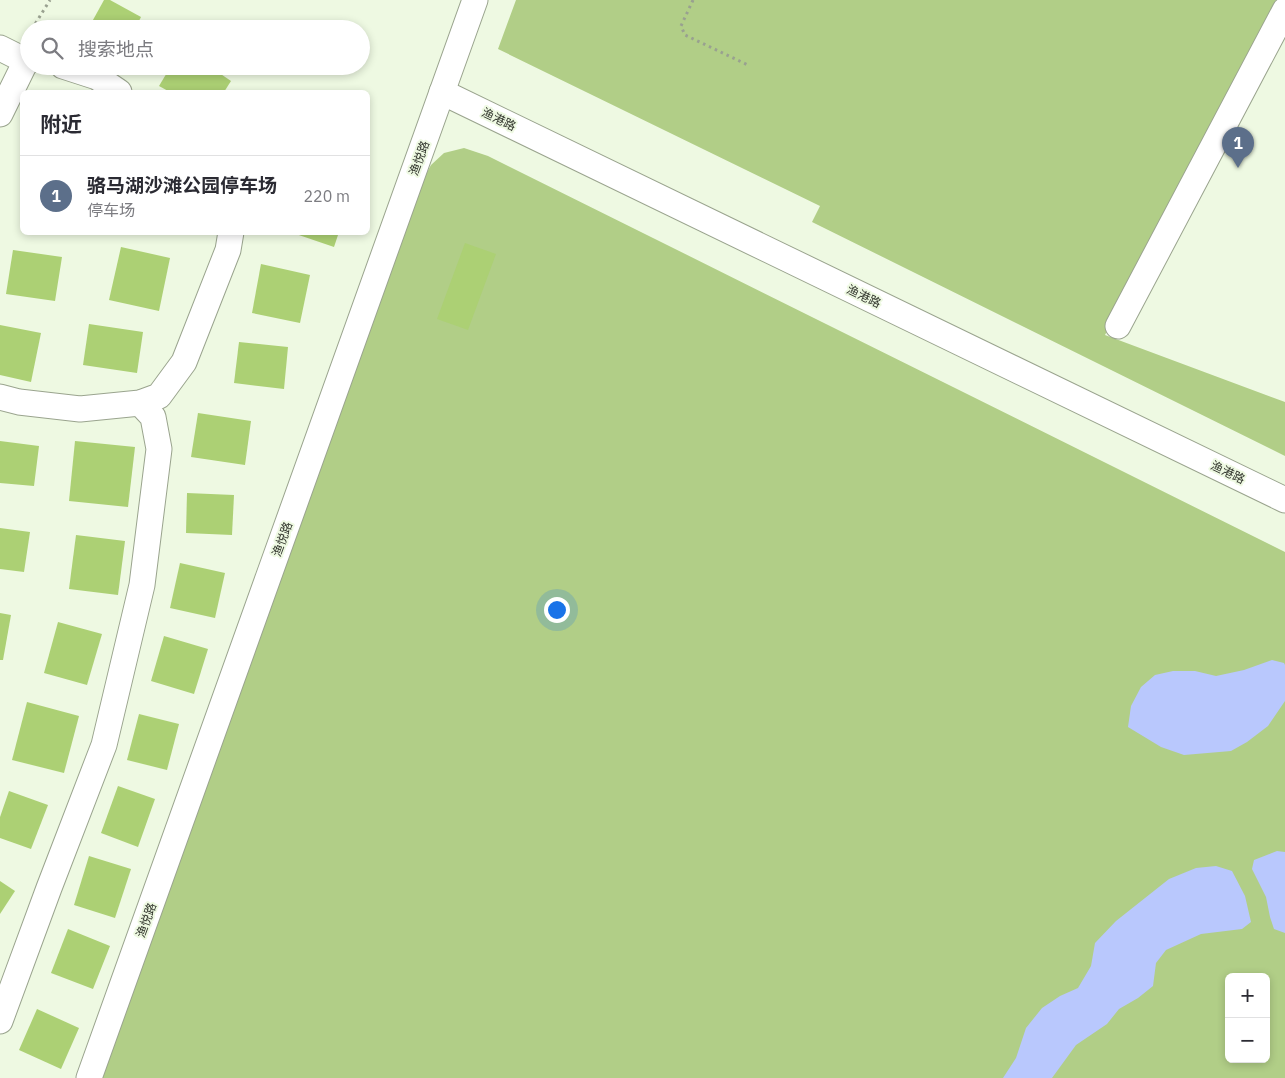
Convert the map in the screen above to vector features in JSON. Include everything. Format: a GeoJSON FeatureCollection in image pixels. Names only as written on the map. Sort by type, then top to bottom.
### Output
{"type":"FeatureCollection","features":[{"type":"Feature","properties":{"kind":"street","name":"渔悦路"},"geometry":{"type":"LineString","coordinates":[[89,1078],[475,0]]}},
{"type":"Feature","properties":{"kind":"street"},"geometry":{"type":"LineString","coordinates":[[1118,326],[1285,10]]}},
{"type":"Feature","properties":{"kind":"street"},"geometry":{"type":"LineString","coordinates":[[0,48],[20,58]]}},
{"type":"Feature","properties":{"kind":"street"},"geometry":{"type":"LineString","coordinates":[[0,114],[20,75]]}},
{"type":"Feature","properties":{"kind":"street"},"geometry":{"type":"LineString","coordinates":[[91,75],[116,90]]}},
{"type":"Feature","properties":{"kind":"street","name":"渔港路"},"geometry":{"type":"LineString","coordinates":[[442,92],[1285,500]]}},
{"type":"Feature","properties":{"kind":"street"},"geometry":{"type":"LineString","coordinates":[[0,397],[19,402],[80,409],[140,403],[159,396],[184,362],[228,250],[230,235]]}},
{"type":"Feature","properties":{"kind":"street"},"geometry":{"type":"LineString","coordinates":[[0,1021],[10,969],[49,888],[104,745],[142,585],[159,449],[153,417],[140,403]]}},
{"type":"Feature","properties":{"kind":"path"},"geometry":{"type":"LineString","coordinates":[[38,20],[50,0]]}},
{"type":"Feature","properties":{"kind":"path"},"geometry":{"type":"LineString","coordinates":[[693,0],[681,26],[685,35],[750,66]]}},
{"type":"Feature","properties":{"kind":"green space"},"geometry":{"type":"Polygon","coordinates":[[[516,0],[1276,0],[1105,335],[1285,402],[1285,456],[812,222],[820,206],[498,49],[516,0]]]}},
{"type":"Feature","properties":{"kind":"green space"},"geometry":{"type":"Polygon","coordinates":[[[464,148],[488,156],[1285,552],[1285,1078],[102,1078],[423,180],[431,165],[444,153],[464,148]]]}},
{"type":"Feature","properties":{"kind":"water"},"geometry":{"type":"Polygon","coordinates":[[[1272,660],[1284,663],[1285,665],[1285,701],[1268,726],[1247,742],[1231,751],[1184,755],[1161,747],[1128,727],[1131,706],[1141,687],[1155,675],[1173,671],[1195,671],[1216,676],[1244,670],[1272,660]]]}},
{"type":"Feature","properties":{"kind":"water"},"geometry":{"type":"Polygon","coordinates":[[[1277,851],[1285,852],[1285,933],[1274,929],[1266,897],[1252,869],[1254,860],[1277,851]]]}},
{"type":"Feature","properties":{"kind":"water"},"geometry":{"type":"Polygon","coordinates":[[[1216,866],[1232,871],[1245,896],[1251,922],[1242,929],[1201,934],[1166,950],[1156,963],[1153,986],[1138,998],[1119,1009],[1107,1024],[1076,1045],[1052,1078],[1003,1078],[1016,1058],[1026,1028],[1042,1008],[1060,996],[1078,988],[1091,966],[1095,943],[1116,921],[1169,879],[1196,868],[1216,866]]]}},
{"type":"Feature","properties":{"kind":"building"},"geometry":{"type":"Polygon","coordinates":[[[104,0],[110,0],[141,17],[140,20],[93,20],[104,0]]]}},
{"type":"Feature","properties":{"kind":"building"},"geometry":{"type":"Polygon","coordinates":[[[166,75],[222,75],[231,81],[225,90],[166,90],[159,86],[166,75]]]}},
{"type":"Feature","properties":{"kind":"building"},"geometry":{"type":"Polygon","coordinates":[[[299,235],[338,235],[334,247],[299,235]]]}},
{"type":"Feature","properties":{"kind":"building"},"geometry":{"type":"Polygon","coordinates":[[[465,243],[496,254],[468,330],[437,319],[465,243]]]}},
{"type":"Feature","properties":{"kind":"building"},"geometry":{"type":"Polygon","coordinates":[[[121,247],[170,258],[159,311],[109,300],[121,247]]]}},
{"type":"Feature","properties":{"kind":"building"},"geometry":{"type":"Polygon","coordinates":[[[13,250],[62,257],[55,301],[6,294],[13,250]]]}},
{"type":"Feature","properties":{"kind":"building"},"geometry":{"type":"Polygon","coordinates":[[[261,264],[310,275],[300,323],[252,313],[261,264]]]}},
{"type":"Feature","properties":{"kind":"building"},"geometry":{"type":"Polygon","coordinates":[[[89,324],[143,332],[137,373],[83,365],[89,324]]]}},
{"type":"Feature","properties":{"kind":"building"},"geometry":{"type":"Polygon","coordinates":[[[0,325],[41,333],[31,382],[0,375],[0,325]]]}},
{"type":"Feature","properties":{"kind":"building"},"geometry":{"type":"Polygon","coordinates":[[[239,342],[288,347],[284,389],[234,383],[239,342]]]}},
{"type":"Feature","properties":{"kind":"building"},"geometry":{"type":"Polygon","coordinates":[[[198,413],[251,421],[245,465],[191,457],[198,413]]]}},
{"type":"Feature","properties":{"kind":"building"},"geometry":{"type":"Polygon","coordinates":[[[0,441],[39,446],[34,486],[0,483],[0,441]]]}},
{"type":"Feature","properties":{"kind":"building"},"geometry":{"type":"Polygon","coordinates":[[[75,441],[135,447],[128,507],[69,501],[75,441]]]}},
{"type":"Feature","properties":{"kind":"building"},"geometry":{"type":"Polygon","coordinates":[[[187,493],[234,495],[232,535],[186,533],[187,493]]]}},
{"type":"Feature","properties":{"kind":"building"},"geometry":{"type":"Polygon","coordinates":[[[0,528],[30,532],[24,572],[0,569],[0,528]]]}},
{"type":"Feature","properties":{"kind":"building"},"geometry":{"type":"Polygon","coordinates":[[[76,535],[125,541],[118,595],[69,589],[76,535]]]}},
{"type":"Feature","properties":{"kind":"building"},"geometry":{"type":"Polygon","coordinates":[[[180,563],[225,573],[215,618],[170,608],[180,563]]]}},
{"type":"Feature","properties":{"kind":"building"},"geometry":{"type":"Polygon","coordinates":[[[0,613],[11,615],[3,660],[0,660],[0,613]]]}},
{"type":"Feature","properties":{"kind":"building"},"geometry":{"type":"Polygon","coordinates":[[[58,622],[102,634],[87,685],[44,673],[58,622]]]}},
{"type":"Feature","properties":{"kind":"building"},"geometry":{"type":"Polygon","coordinates":[[[164,636],[208,649],[194,694],[151,681],[164,636]]]}},
{"type":"Feature","properties":{"kind":"building"},"geometry":{"type":"Polygon","coordinates":[[[27,702],[79,716],[64,773],[12,760],[27,702]]]}},
{"type":"Feature","properties":{"kind":"building"},"geometry":{"type":"Polygon","coordinates":[[[139,714],[179,724],[167,770],[127,760],[139,714]]]}},
{"type":"Feature","properties":{"kind":"building"},"geometry":{"type":"Polygon","coordinates":[[[118,786],[155,799],[138,847],[101,833],[118,786]]]}},
{"type":"Feature","properties":{"kind":"building"},"geometry":{"type":"Polygon","coordinates":[[[9,791],[48,805],[31,849],[0,838],[0,817],[9,791]]]}},
{"type":"Feature","properties":{"kind":"building"},"geometry":{"type":"Polygon","coordinates":[[[89,856],[131,869],[115,918],[74,905],[89,856]]]}},
{"type":"Feature","properties":{"kind":"building"},"geometry":{"type":"Polygon","coordinates":[[[0,881],[15,891],[0,914],[0,881]]]}},
{"type":"Feature","properties":{"kind":"building"},"geometry":{"type":"Polygon","coordinates":[[[68,929],[110,946],[93,989],[51,973],[68,929]]]}},
{"type":"Feature","properties":{"kind":"building"},"geometry":{"type":"Polygon","coordinates":[[[37,1009],[79,1028],[61,1069],[19,1050],[37,1009]]]}},
{"type":"Feature","properties":{"kind":"place","name":"骆马湖沙滩公园停车场"},"geometry":{"type":"Point","coordinates":[1238,168]}}]}
